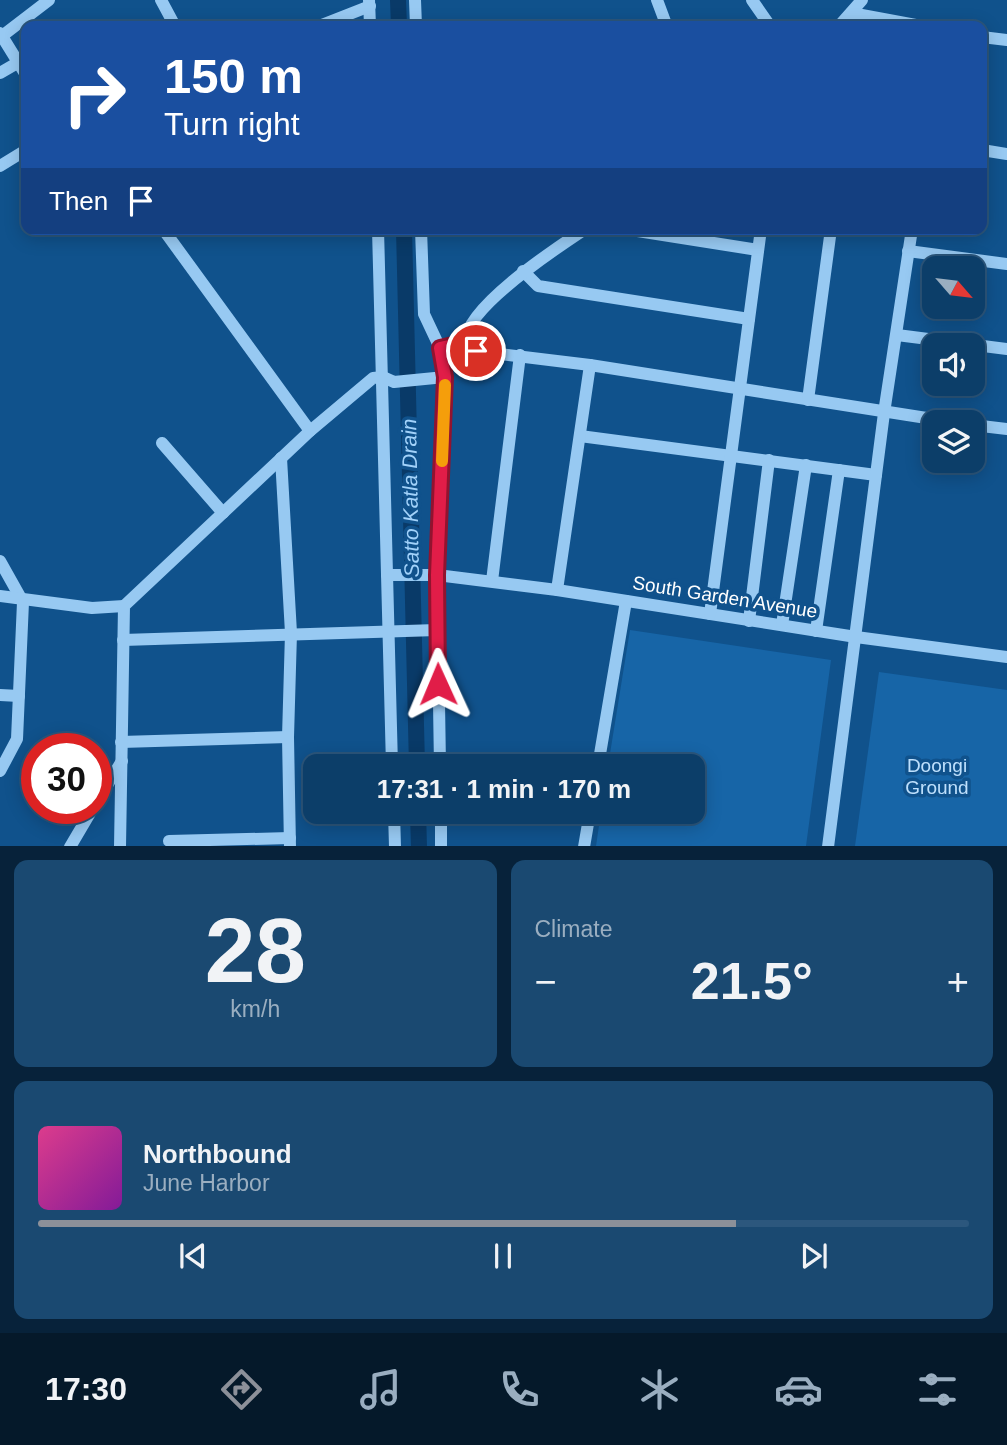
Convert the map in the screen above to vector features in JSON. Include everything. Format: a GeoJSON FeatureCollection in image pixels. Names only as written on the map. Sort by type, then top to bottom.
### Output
{"type":"FeatureCollection","features":[{"type":"Feature","properties":{"kind":"street"},"geometry":{"type":"LineString","coordinates":[[21,66],[1,35],[49,0]]}},
{"type":"Feature","properties":{"kind":"street"},"geometry":{"type":"LineString","coordinates":[[161,0],[172,21]]}},
{"type":"Feature","properties":{"kind":"street"},"geometry":{"type":"LineString","coordinates":[[415,0],[416,21]]}},
{"type":"Feature","properties":{"kind":"street"},"geometry":{"type":"LineString","coordinates":[[657,0],[665,21]]}},
{"type":"Feature","properties":{"kind":"street"},"geometry":{"type":"LineString","coordinates":[[752,0],[767,21]]}},
{"type":"Feature","properties":{"kind":"street"},"geometry":{"type":"LineString","coordinates":[[844,21],[862,0]]}},
{"type":"Feature","properties":{"kind":"street"},"geometry":{"type":"LineString","coordinates":[[330,21],[370,3],[370,21]]}},
{"type":"Feature","properties":{"kind":"street"},"geometry":{"type":"LineString","coordinates":[[851,13],[894,21]]}},
{"type":"Feature","properties":{"kind":"street"},"geometry":{"type":"LineString","coordinates":[[987,38],[1007,40]]}},
{"type":"Feature","properties":{"kind":"street"},"geometry":{"type":"LineString","coordinates":[[0,73],[19,62]]}},
{"type":"Feature","properties":{"kind":"street"},"geometry":{"type":"LineString","coordinates":[[987,151],[1007,154]]}},
{"type":"Feature","properties":{"kind":"street"},"geometry":{"type":"LineString","coordinates":[[0,166],[21,153]]}},
{"type":"Feature","properties":{"kind":"street"},"geometry":{"type":"LineString","coordinates":[[167,235],[310,431]]}},
{"type":"Feature","properties":{"kind":"street"},"geometry":{"type":"LineString","coordinates":[[377,235],[388,379],[393,630],[392,754]]}},
{"type":"Feature","properties":{"kind":"street"},"geometry":{"type":"LineString","coordinates":[[421,235],[424,314],[440,348],[445,377],[431,575],[439,754]]}},
{"type":"Feature","properties":{"kind":"street"},"geometry":{"type":"LineString","coordinates":[[576,235],[523,271],[468,326],[466,342],[469,348],[922,418]]}},
{"type":"Feature","properties":{"kind":"street"},"geometry":{"type":"LineString","coordinates":[[700,235],[758,250]]}},
{"type":"Feature","properties":{"kind":"street"},"geometry":{"type":"LineString","coordinates":[[710,614],[760,235]]}},
{"type":"Feature","properties":{"kind":"street"},"geometry":{"type":"LineString","coordinates":[[808,400],[830,235]]}},
{"type":"Feature","properties":{"kind":"street"},"geometry":{"type":"LineString","coordinates":[[828,846],[884,413],[911,235]]}},
{"type":"Feature","properties":{"kind":"street"},"geometry":{"type":"LineString","coordinates":[[908,251],[1007,264]]}},
{"type":"Feature","properties":{"kind":"street"},"geometry":{"type":"LineString","coordinates":[[523,271],[538,286],[749,318]]}},
{"type":"Feature","properties":{"kind":"street"},"geometry":{"type":"LineString","coordinates":[[897,335],[1007,349]]}},
{"type":"Feature","properties":{"kind":"street"},"geometry":{"type":"LineString","coordinates":[[440,348],[466,342]]}},
{"type":"Feature","properties":{"kind":"street"},"geometry":{"type":"LineString","coordinates":[[492,581],[520,355]]}},
{"type":"Feature","properties":{"kind":"street"},"geometry":{"type":"LineString","coordinates":[[557,590],[590,365]]}},
{"type":"Feature","properties":{"kind":"street"},"geometry":{"type":"LineString","coordinates":[[0,596],[23,602],[92,608],[124,606],[310,431],[373,378],[445,377]]}},
{"type":"Feature","properties":{"kind":"street"},"geometry":{"type":"LineString","coordinates":[[985,426],[1007,429]]}},
{"type":"Feature","properties":{"kind":"street"},"geometry":{"type":"LineString","coordinates":[[580,436],[876,475]]}},
{"type":"Feature","properties":{"kind":"street"},"geometry":{"type":"LineString","coordinates":[[162,443],[223,513]]}},
{"type":"Feature","properties":{"kind":"street"},"geometry":{"type":"LineString","coordinates":[[169,841],[290,842],[288,737],[291,633],[281,458]]}},
{"type":"Feature","properties":{"kind":"street"},"geometry":{"type":"LineString","coordinates":[[749,621],[769,460]]}},
{"type":"Feature","properties":{"kind":"street"},"geometry":{"type":"LineString","coordinates":[[782,625],[806,465]]}},
{"type":"Feature","properties":{"kind":"street"},"geometry":{"type":"LineString","coordinates":[[816,631],[839,470]]}},
{"type":"Feature","properties":{"kind":"street"},"geometry":{"type":"LineString","coordinates":[[0,561],[23,602],[17,739],[0,771]]}},
{"type":"Feature","properties":{"kind":"street","name":"South Garden Avenue"},"geometry":{"type":"LineString","coordinates":[[391,575],[431,575],[492,581],[856,637],[1007,657]]}},
{"type":"Feature","properties":{"kind":"street"},"geometry":{"type":"LineString","coordinates":[[600,754],[626,601]]}},
{"type":"Feature","properties":{"kind":"street"},"geometry":{"type":"LineString","coordinates":[[120,846],[124,606]]}},
{"type":"Feature","properties":{"kind":"street"},"geometry":{"type":"LineString","coordinates":[[123,640],[432,630]]}},
{"type":"Feature","properties":{"kind":"street"},"geometry":{"type":"LineString","coordinates":[[0,695],[19,696]]}},
{"type":"Feature","properties":{"kind":"street"},"geometry":{"type":"LineString","coordinates":[[121,741],[288,737]]}},
{"type":"Feature","properties":{"kind":"street"},"geometry":{"type":"LineString","coordinates":[[112,777],[122,760]]}},
{"type":"Feature","properties":{"kind":"street"},"geometry":{"type":"LineString","coordinates":[[71,846],[84,824]]}},
{"type":"Feature","properties":{"kind":"street"},"geometry":{"type":"LineString","coordinates":[[394,824],[395,846]]}},
{"type":"Feature","properties":{"kind":"street"},"geometry":{"type":"LineString","coordinates":[[441,824],[442,846]]}},
{"type":"Feature","properties":{"kind":"street"},"geometry":{"type":"LineString","coordinates":[[584,846],[588,824]]}},
{"type":"Feature","properties":{"kind":"green space"},"geometry":{"type":"Polygon","coordinates":[[[630,630],[831,660],[806,846],[596,846],[599,824],[705,824],[705,754],[610,754],[630,630]]]}},
{"type":"Feature","properties":{"kind":"green space","name":"Doongi Ground"},"geometry":{"type":"Polygon","coordinates":[[[879,672],[1007,690],[1007,846],[855,846],[879,672]]]}},
{"type":"Feature","properties":{"kind":"waterway","name":"Satto Katla Drain"},"geometry":{"type":"LineString","coordinates":[[398,0],[399,21]]}},
{"type":"Feature","properties":{"kind":"waterway","name":"Satto Katla Drain"},"geometry":{"type":"LineString","coordinates":[[404,235],[417,754]]}},
{"type":"Feature","properties":{"kind":"waterway","name":"Satto Katla Drain"},"geometry":{"type":"LineString","coordinates":[[418,824],[419,846]]}},
{"type":"Feature","properties":{"kind":"slow traffic"},"geometry":{"type":"LineString","coordinates":[[442,461],[445,385]]}},
{"type":"Feature","properties":{"kind":"route"},"geometry":{"type":"LineString","coordinates":[[438,684],[437,575],[445,377],[440,348],[466,342],[469,348],[476,351]]}}]}
